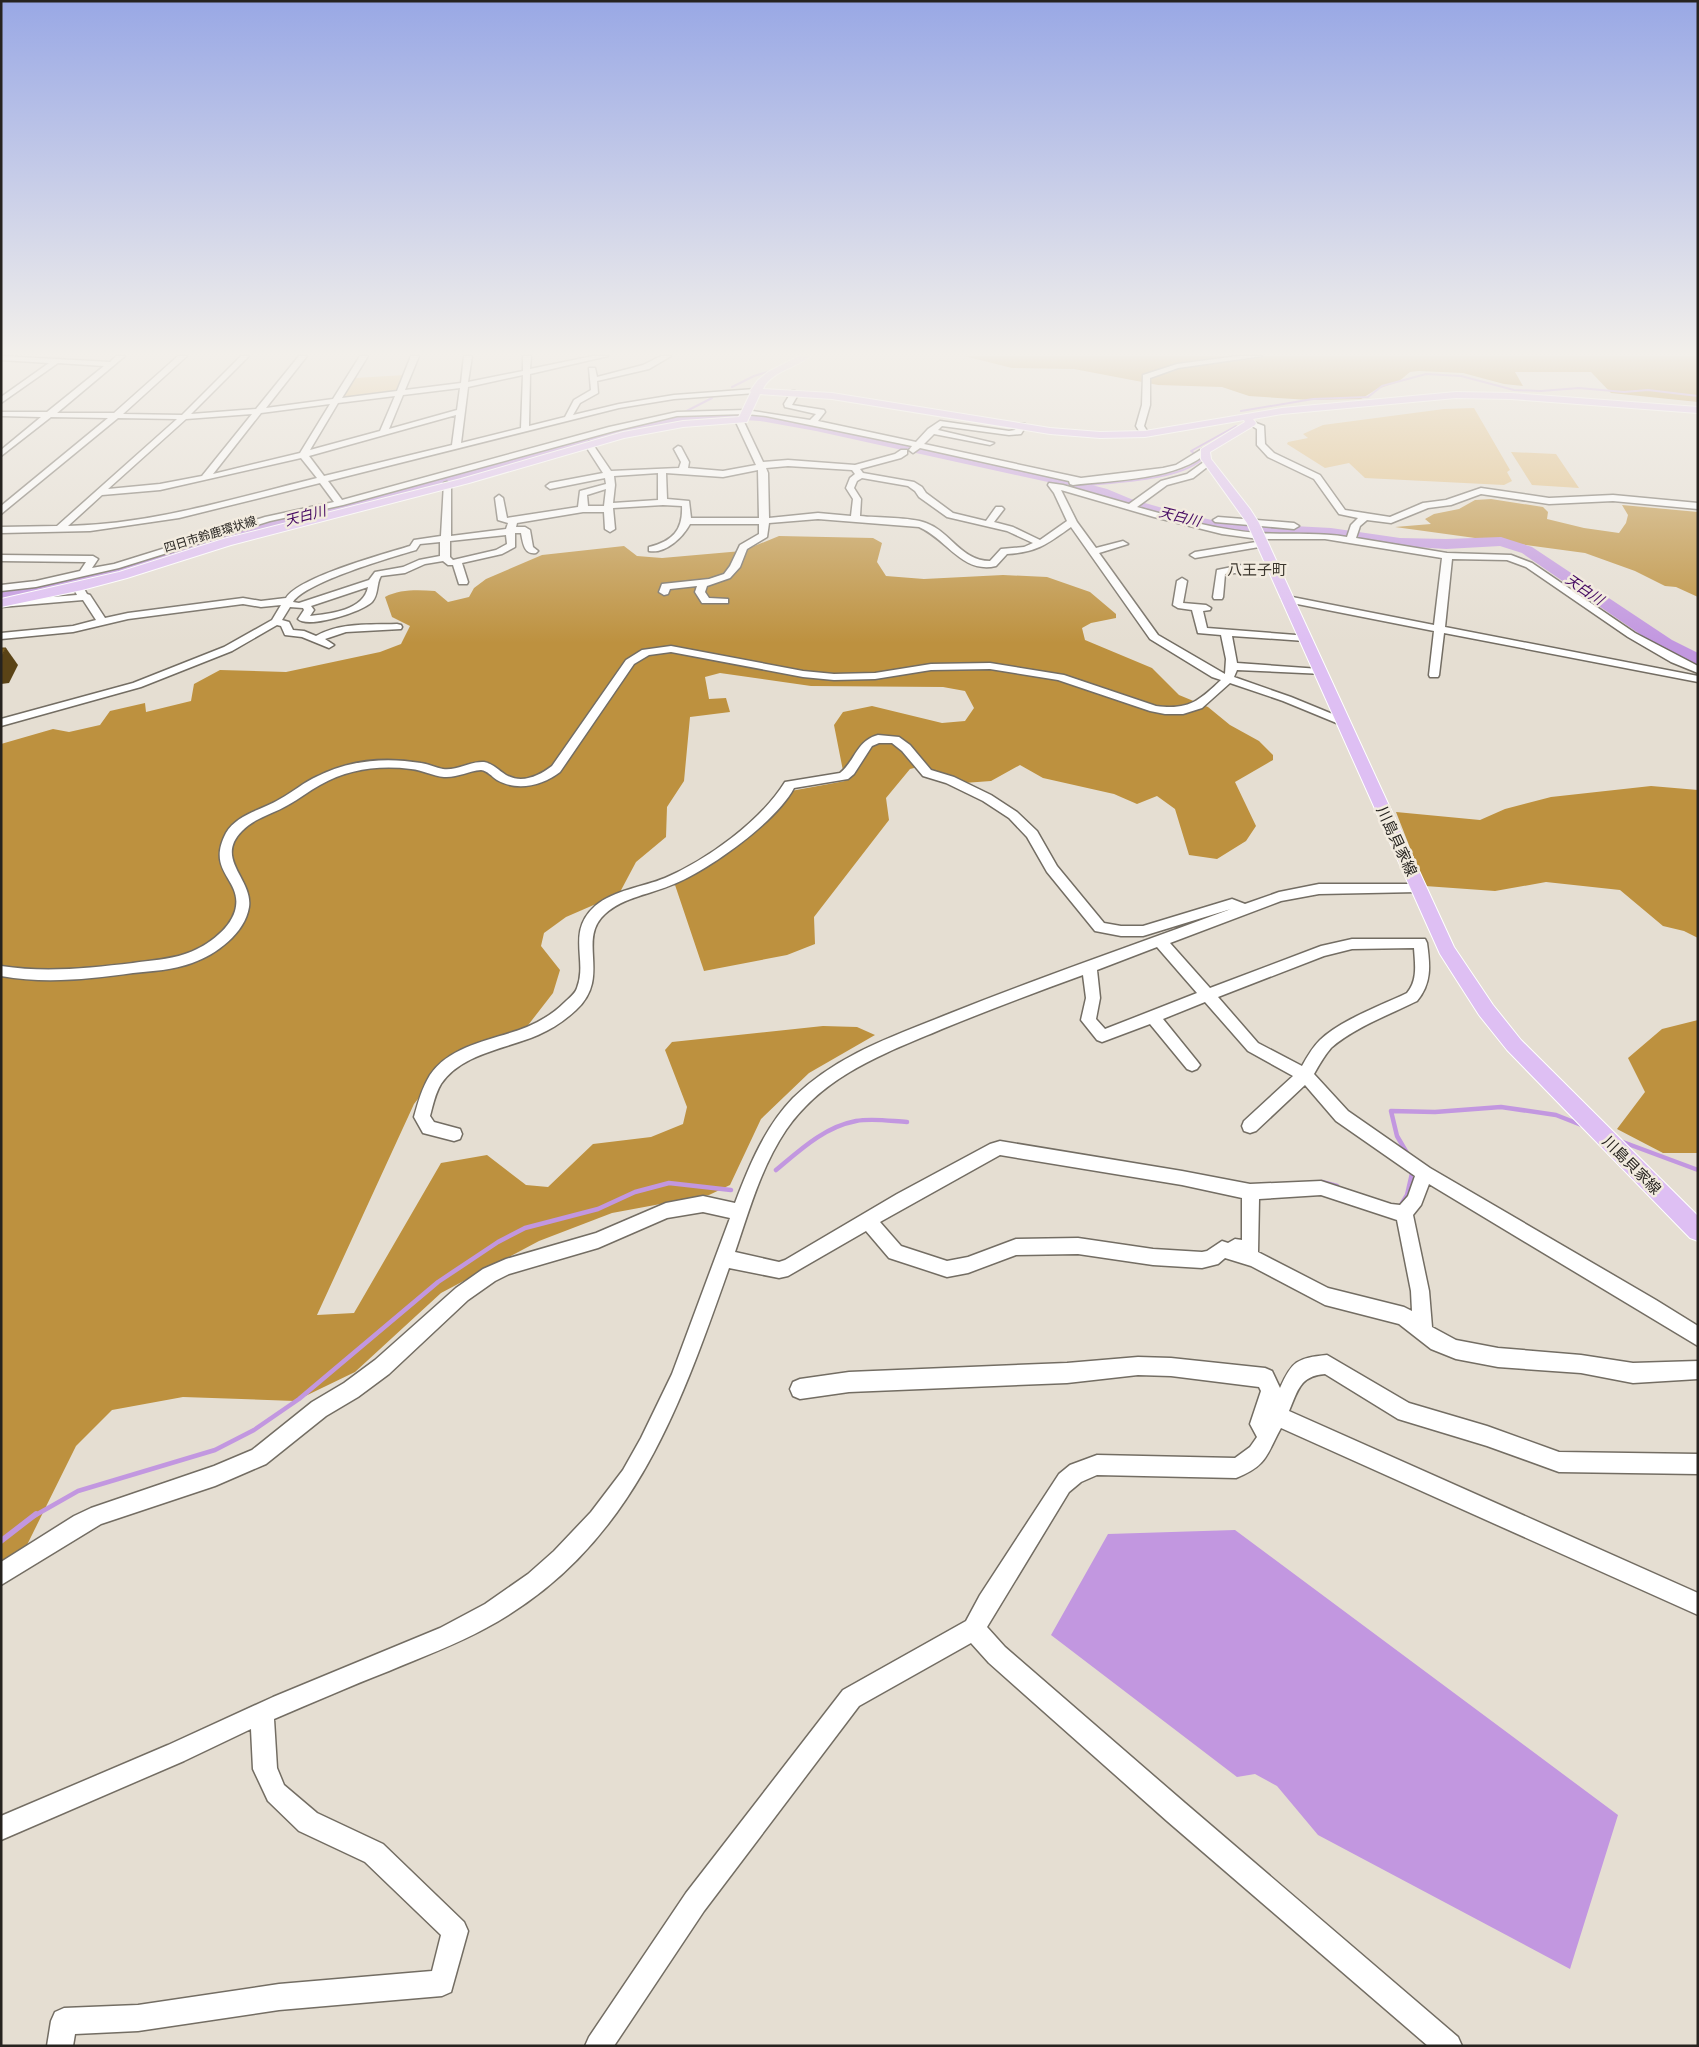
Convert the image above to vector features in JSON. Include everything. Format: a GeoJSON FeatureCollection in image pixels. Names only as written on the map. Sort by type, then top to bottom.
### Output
{"type":"FeatureCollection","features":[{"type":"Feature","properties":{"kind":"main road","name":"四日市鈴鹿環状線"},"geometry":{"type":"LineString","coordinates":[[1,604],[80,592],[226,542],[447,486],[553,452]]}},
{"type":"Feature","properties":{"kind":"main road"},"geometry":{"type":"LineString","coordinates":[[1207,457],[1213,452]]}},
{"type":"Feature","properties":{"kind":"main road","name":"川島貝家線"},"geometry":{"type":"LineString","coordinates":[[1207,457],[1246,511],[1258,534],[1446,949],[1486,1010],[1514,1045],[1698,1231]]}},
{"type":"Feature","properties":{"kind":"street"},"geometry":{"type":"LineString","coordinates":[[1,512],[73,452]]}},
{"type":"Feature","properties":{"kind":"street"},"geometry":{"type":"LineString","coordinates":[[58,530],[145,452]]}},
{"type":"Feature","properties":{"kind":"street"},"geometry":{"type":"LineString","coordinates":[[206,477],[227,452]]}},
{"type":"Feature","properties":{"kind":"street"},"geometry":{"type":"LineString","coordinates":[[99,493],[159,487],[312,452]]}},
{"type":"Feature","properties":{"kind":"street"},"geometry":{"type":"LineString","coordinates":[[1,530],[58,530],[125,525],[170,517],[438,452]]}},
{"type":"Feature","properties":{"kind":"street"},"geometry":{"type":"LineString","coordinates":[[1,588],[36,584],[116,566],[268,519],[551,452]]}},
{"type":"Feature","properties":{"kind":"street"},"geometry":{"type":"LineString","coordinates":[[593,452],[609,475],[611,485],[610,529]]}},
{"type":"Feature","properties":{"kind":"street"},"geometry":{"type":"LineString","coordinates":[[679,452],[684,462],[683,470]]}},
{"type":"Feature","properties":{"kind":"street"},"geometry":{"type":"LineString","coordinates":[[664,592],[666,586],[706,582],[727,576],[738,561],[743,548],[764,535],[764,477],[756,452]]}},
{"type":"Feature","properties":{"kind":"street"},"geometry":{"type":"LineString","coordinates":[[855,520],[857,499],[850,488],[858,472],[907,452]]}},
{"type":"Feature","properties":{"kind":"street"},"geometry":{"type":"LineString","coordinates":[[922,452],[1052,485],[1226,522],[1258,534],[1352,536],[1447,556],[1504,557],[1524,562],[1623,631],[1657,651],[1698,670]]}},
{"type":"Feature","properties":{"kind":"street"},"geometry":{"type":"LineString","coordinates":[[946,452],[1090,484]]}},
{"type":"Feature","properties":{"kind":"street"},"geometry":{"type":"LineString","coordinates":[[1268,452],[1271,455],[1317,476],[1342,512],[1383,520],[1391,520],[1424,506],[1448,503],[1481,491],[1549,501],[1613,498],[1698,506]]}},
{"type":"Feature","properties":{"kind":"street"},"geometry":{"type":"LineString","coordinates":[[303,454],[340,503]]}},
{"type":"Feature","properties":{"kind":"street"},"geometry":{"type":"LineString","coordinates":[[1052,485],[1090,484],[1163,471],[1207,457]]}},
{"type":"Feature","properties":{"kind":"street"},"geometry":{"type":"LineString","coordinates":[[1135,502],[1164,483],[1190,476],[1207,457]]}},
{"type":"Feature","properties":{"kind":"street"},"geometry":{"type":"LineString","coordinates":[[550,486],[609,475],[662,470],[722,474],[788,463],[858,472],[911,484],[919,489],[922,495],[950,514],[1010,529],[1040,543]]}},
{"type":"Feature","properties":{"kind":"street"},"geometry":{"type":"LineString","coordinates":[[662,470],[663,502]]}},
{"type":"Feature","properties":{"kind":"street"},"geometry":{"type":"LineString","coordinates":[[583,509],[583,493],[611,485]]}},
{"type":"Feature","properties":{"kind":"street"},"geometry":{"type":"LineString","coordinates":[[1052,485],[1058,492],[1072,522],[1154,637],[1228,680],[1287,699],[1342,722]]}},
{"type":"Feature","properties":{"kind":"street"},"geometry":{"type":"LineString","coordinates":[[447,486],[446,538],[444,539],[445,558],[449,564],[512,547],[512,527]]}},
{"type":"Feature","properties":{"kind":"street"},"geometry":{"type":"LineString","coordinates":[[499,498],[503,520],[512,527],[525,530],[530,548],[533,551]]}},
{"type":"Feature","properties":{"kind":"street"},"geometry":{"type":"LineString","coordinates":[[1,723],[136,685],[228,648],[276,622],[297,592],[335,573],[413,548],[416,543],[421,541],[482,536],[512,527],[532,518],[565,517],[583,509],[663,502],[686,503],[687,521],[680,534],[660,547],[652,549]]}},
{"type":"Feature","properties":{"kind":"street"},"geometry":{"type":"LineString","coordinates":[[1135,502],[1205,528],[1258,534],[1352,536]]}},
{"type":"Feature","properties":{"kind":"street"},"geometry":{"type":"LineString","coordinates":[[989,523],[999,509]]}},
{"type":"Feature","properties":{"kind":"street"},"geometry":{"type":"LineString","coordinates":[[687,521],[764,521],[818,516],[925,525],[952,545],[955,551],[968,560],[982,565],[993,564],[1004,551],[1023,550],[1040,543],[1072,522]]}},
{"type":"Feature","properties":{"kind":"street"},"geometry":{"type":"LineString","coordinates":[[1352,536],[1364,517]]}},
{"type":"Feature","properties":{"kind":"street"},"geometry":{"type":"LineString","coordinates":[[532,518],[535,530]]}},
{"type":"Feature","properties":{"kind":"street"},"geometry":{"type":"LineString","coordinates":[[1195,555],[1258,534]]}},
{"type":"Feature","properties":{"kind":"street"},"geometry":{"type":"LineString","coordinates":[[1095,555],[1123,544]]}},
{"type":"Feature","properties":{"kind":"street"},"geometry":{"type":"LineString","coordinates":[[1095,555],[1116,563]]}},
{"type":"Feature","properties":{"kind":"street"},"geometry":{"type":"LineString","coordinates":[[1434,675],[1447,556]]}},
{"type":"Feature","properties":{"kind":"street"},"geometry":{"type":"LineString","coordinates":[[1,558],[93,559],[84,573]]}},
{"type":"Feature","properties":{"kind":"street"},"geometry":{"type":"LineString","coordinates":[[305,604],[309,610],[303,619],[341,612],[363,604],[368,599],[378,574],[405,570],[422,562],[445,558]]}},
{"type":"Feature","properties":{"kind":"street"},"geometry":{"type":"LineString","coordinates":[[457,562],[463,582]]}},
{"type":"Feature","properties":{"kind":"street"},"geometry":{"type":"LineString","coordinates":[[1218,598],[1218,576],[1220,572],[1242,568],[1273,568]]}},
{"type":"Feature","properties":{"kind":"street"},"geometry":{"type":"LineString","coordinates":[[1,636],[73,629],[102,621],[243,601],[262,604],[288,603],[300,606],[374,582]]}},
{"type":"Feature","properties":{"kind":"street"},"geometry":{"type":"LineString","coordinates":[[706,582],[700,592],[706,601],[724,601]]}},
{"type":"Feature","properties":{"kind":"street"},"geometry":{"type":"LineString","coordinates":[[1182,582],[1178,604],[1202,607],[1202,632],[1305,638]]}},
{"type":"Feature","properties":{"kind":"street"},"geometry":{"type":"LineString","coordinates":[[80,592],[86,597],[102,621]]}},
{"type":"Feature","properties":{"kind":"street"},"geometry":{"type":"LineString","coordinates":[[1287,599],[1698,679]]}},
{"type":"Feature","properties":{"kind":"street"},"geometry":{"type":"LineString","coordinates":[[276,622],[286,624],[289,633],[304,634],[318,639],[329,646]]}},
{"type":"Feature","properties":{"kind":"street"},"geometry":{"type":"LineString","coordinates":[[318,639],[344,628],[396,627]]}},
{"type":"Feature","properties":{"kind":"street"},"geometry":{"type":"LineString","coordinates":[[1,971],[24,976],[66,976],[157,965],[190,958],[214,945],[232,928],[242,910],[243,893],[226,867],[224,857],[227,844],[234,831],[249,820],[282,804],[324,777],[364,765],[425,767],[444,774],[481,766],[492,767],[504,779],[516,782],[531,782],[546,778],[556,769],[630,662],[646,652],[671,648],[804,674],[834,677],[875,676],[931,668],[990,666],[1060,676],[1138,704],[1171,712],[1196,708],[1206,702],[1228,680],[1232,666],[1226,633]]}},
{"type":"Feature","properties":{"kind":"street"},"geometry":{"type":"LineString","coordinates":[[1232,666],[1320,672]]}},
{"type":"Feature","properties":{"kind":"street"},"geometry":{"type":"LineString","coordinates":[[454,1134],[429,1128],[422,1117],[424,1102],[437,1076],[457,1058],[545,1025],[580,996],[585,990],[586,958],[584,947],[588,923],[600,909],[670,881],[720,854],[736,842],[784,796],[789,785],[844,776],[850,772],[868,743],[873,740],[895,740],[906,748],[927,773],[950,780],[987,798],[1013,815],[1032,834],[1052,869],[1100,927],[1121,931],[1143,931],[1232,904],[1244,910]]}},
{"type":"Feature","properties":{"kind":"street"},"geometry":{"type":"LineString","coordinates":[[1,1828],[470,1624],[506,1604],[557,1564],[610,1505],[637,1467],[653,1438],[676,1383],[758,1165],[782,1123],[805,1099],[835,1073],[864,1055],[989,1004],[1279,897],[1319,889],[1418,887]]}},
{"type":"Feature","properties":{"kind":"street"},"geometry":{"type":"LineString","coordinates":[[1161,942],[1252,1047],[1305,1075],[1342,1116],[1406,1162],[1650,1306],[1698,1337]]}},
{"type":"Feature","properties":{"kind":"street"},"geometry":{"type":"LineString","coordinates":[[1090,968],[1093,998],[1088,1020],[1102,1036],[1313,954],[1338,947],[1367,943],[1420,942],[1422,985],[1419,991],[1412,997],[1346,1030],[1327,1043],[1317,1054],[1305,1075],[1250,1126]]}},
{"type":"Feature","properties":{"kind":"street"},"geometry":{"type":"LineString","coordinates":[[1153,1017],[1192,1066]]}},
{"type":"Feature","properties":{"kind":"street"},"geometry":{"type":"LineString","coordinates":[[723,1258],[779,1270],[788,1268],[918,1191],[1000,1148],[1172,1176],[1250,1192],[1321,1188],[1391,1212],[1404,1213]]}},
{"type":"Feature","properties":{"kind":"street"},"geometry":{"type":"LineString","coordinates":[[1404,1213],[1415,1200],[1424,1173]]}},
{"type":"Feature","properties":{"kind":"street"},"geometry":{"type":"LineString","coordinates":[[868,1221],[895,1252],[946,1269],[968,1265],[1016,1247],[1078,1246],[1153,1257],[1202,1260],[1212,1258],[1227,1246],[1251,1249],[1250,1192]]}},
{"type":"Feature","properties":{"kind":"street"},"geometry":{"type":"LineString","coordinates":[[1,1574],[81,1523],[98,1515],[207,1479],[259,1457],[319,1409],[351,1390],[382,1366],[462,1294],[489,1274],[506,1267],[598,1240],[666,1211],[703,1204],[740,1212]]}},
{"type":"Feature","properties":{"kind":"street"},"geometry":{"type":"LineString","coordinates":[[1404,1213],[1417,1274],[1423,1332]]}},
{"type":"Feature","properties":{"kind":"street"},"geometry":{"type":"LineString","coordinates":[[1222,1249],[1255,1259],[1325,1296],[1404,1316],[1430,1339],[1448,1347],[1470,1353],[1581,1364],[1633,1373],[1698,1370]]}},
{"type":"Feature","properties":{"kind":"street"},"geometry":{"type":"LineString","coordinates":[[598,2046],[695,1902],[850,1698],[974,1629],[988,1603],[1070,1475],[1082,1469],[1104,1464],[1236,1468],[1255,1458],[1265,1443],[1295,1376],[1309,1366],[1327,1364],[1405,1412],[1487,1436],[1559,1462],[1698,1464]]}},
{"type":"Feature","properties":{"kind":"street"},"geometry":{"type":"LineString","coordinates":[[800,1389],[849,1382],[1067,1372],[1138,1366],[1171,1367],[1264,1378],[1270,1385],[1271,1391],[1260,1424],[1272,1424],[1698,1604]]}},
{"type":"Feature","properties":{"kind":"street"},"geometry":{"type":"LineString","coordinates":[[974,1629],[997,1655],[1169,1806],[1449,2046]]}},
{"type":"Feature","properties":{"kind":"street"},"geometry":{"type":"LineString","coordinates":[[60,2046],[64,2022],[138,2018],[278,1997],[442,1983],[456,1931],[374,1853],[308,1822],[276,1793],[266,1768],[262,1713]]}},
{"type":"Feature","properties":{"kind":"shaded area"},"geometry":{"type":"Polygon","coordinates":[[[1299,452],[1499,452],[1510,470],[1507,472],[1512,481],[1504,485],[1365,478],[1349,463],[1325,468],[1299,452]]]}},
{"type":"Feature","properties":{"kind":"shaded area"},"geometry":{"type":"Polygon","coordinates":[[[1511,452],[1556,454],[1579,488],[1532,485],[1511,452]]]}},
{"type":"Feature","properties":{"kind":"shaded area"},"geometry":{"type":"Polygon","coordinates":[[[1491,499],[1543,507],[1548,512],[1547,519],[1584,528],[1619,533],[1626,523],[1628,515],[1622,505],[1698,512],[1698,597],[1676,587],[1665,586],[1635,571],[1585,553],[1395,527],[1431,524],[1425,519],[1434,514],[1459,509],[1475,500],[1491,499]]]}},
{"type":"Feature","properties":{"kind":"shaded area"},"geometry":{"type":"Polygon","coordinates":[[[779,536],[873,538],[882,543],[877,562],[886,576],[924,579],[1003,575],[1047,577],[1090,592],[1116,614],[1116,618],[1091,623],[1082,628],[1085,640],[1152,668],[1179,695],[1208,707],[1230,725],[1259,741],[1273,755],[1273,760],[1235,782],[1256,826],[1246,841],[1217,859],[1189,855],[1175,809],[1157,796],[1137,804],[1114,794],[1043,778],[1020,765],[991,781],[964,783],[918,767],[910,769],[886,798],[889,820],[814,917],[815,944],[787,955],[704,971],[674,882],[778,809],[791,791],[845,781],[834,725],[843,712],[872,706],[942,723],[965,721],[974,708],[965,691],[943,687],[811,686],[720,673],[705,677],[709,699],[726,698],[730,712],[690,717],[684,781],[667,807],[666,837],[636,862],[619,894],[566,917],[544,933],[541,946],[560,970],[553,993],[515,1042],[444,1066],[414,1104],[317,1315],[354,1313],[441,1163],[487,1155],[526,1185],[548,1187],[593,1144],[651,1137],[683,1124],[687,1107],[665,1050],[672,1042],[823,1026],[857,1027],[875,1035],[809,1073],[761,1119],[730,1185],[709,1195],[612,1213],[539,1241],[441,1293],[355,1372],[295,1401],[183,1397],[112,1410],[76,1446],[25,1549],[1,1561],[1,744],[53,729],[69,732],[100,725],[110,711],[145,703],[146,712],[191,701],[194,684],[220,670],[286,672],[380,652],[401,644],[410,626],[392,617],[385,597],[391,594],[416,590],[435,591],[448,602],[469,597],[474,588],[486,579],[542,555],[624,546],[637,556],[662,558],[742,551],[779,536]]]}},
{"type":"Feature","properties":{"kind":"shaded area"},"geometry":{"type":"Polygon","coordinates":[[[1651,786],[1698,790],[1698,938],[1684,931],[1663,926],[1620,890],[1546,882],[1495,891],[1425,886],[1396,812],[1480,820],[1505,809],[1551,797],[1651,786]]]}},
{"type":"Feature","properties":{"kind":"shaded area"},"geometry":{"type":"Polygon","coordinates":[[[1698,1020],[1698,1153],[1663,1153],[1617,1129],[1645,1092],[1628,1058],[1662,1029],[1698,1020]]]}},
{"type":"Feature","properties":{"kind":"shaded area"},"geometry":{"type":"Polygon","coordinates":[[[1235,1530],[1618,1815],[1570,1969],[1318,1835],[1277,1786],[1255,1774],[1237,1777],[1051,1635],[1108,1534],[1235,1530]]]}},
{"type":"Feature","properties":{"kind":"building"},"geometry":{"type":"Polygon","coordinates":[[[1,648],[6,648],[1,657],[1,648]]]}},
{"type":"Feature","properties":{"kind":"waterway","name":"天白川"},"geometry":{"type":"LineString","coordinates":[[1,594],[122,570],[241,532],[346,506],[546,452]]}},
{"type":"Feature","properties":{"kind":"waterway","name":"天白川"},"geometry":{"type":"LineString","coordinates":[[929,452],[1050,478],[1102,492],[1126,502],[1177,517],[1221,526],[1331,532],[1400,542],[1446,544],[1501,541],[1527,550],[1666,644],[1698,660]]}},
{"type":"Feature","properties":{"kind":"waterway"},"geometry":{"type":"LineString","coordinates":[[1079,486],[1126,482],[1160,476],[1190,467],[1201,460]]}},
{"type":"Feature","properties":{"kind":"waterway"},"geometry":{"type":"LineString","coordinates":[[1407,1153],[1397,1136],[1391,1111],[1435,1112],[1501,1107],[1556,1115],[1584,1126]]}},
{"type":"Feature","properties":{"kind":"waterway"},"geometry":{"type":"LineString","coordinates":[[776,1170],[813,1140],[833,1128],[856,1121],[868,1120],[907,1122]]}},
{"type":"Feature","properties":{"kind":"waterway"},"geometry":{"type":"LineString","coordinates":[[1620,1141],[1698,1170]]}},
{"type":"Feature","properties":{"kind":"waterway"},"geometry":{"type":"LineString","coordinates":[[1401,1205],[1407,1195],[1413,1169]]}},
{"type":"Feature","properties":{"kind":"waterway"},"geometry":{"type":"LineString","coordinates":[[1322,1182],[1337,1186]]}},
{"type":"Feature","properties":{"kind":"waterway"},"geometry":{"type":"LineString","coordinates":[[34,1516],[78,1491],[215,1450],[254,1430],[299,1399],[438,1282],[498,1242],[525,1228],[598,1209],[635,1192],[669,1183],[731,1190]]}},
{"type":"Feature","properties":{"kind":"waterway"},"geometry":{"type":"LineString","coordinates":[[1,1541],[36,1514]]}},
{"type":"Feature","properties":{"kind":"district","name":"八王子町"},"geometry":{"type":"Point","coordinates":[1257,569]}}]}
